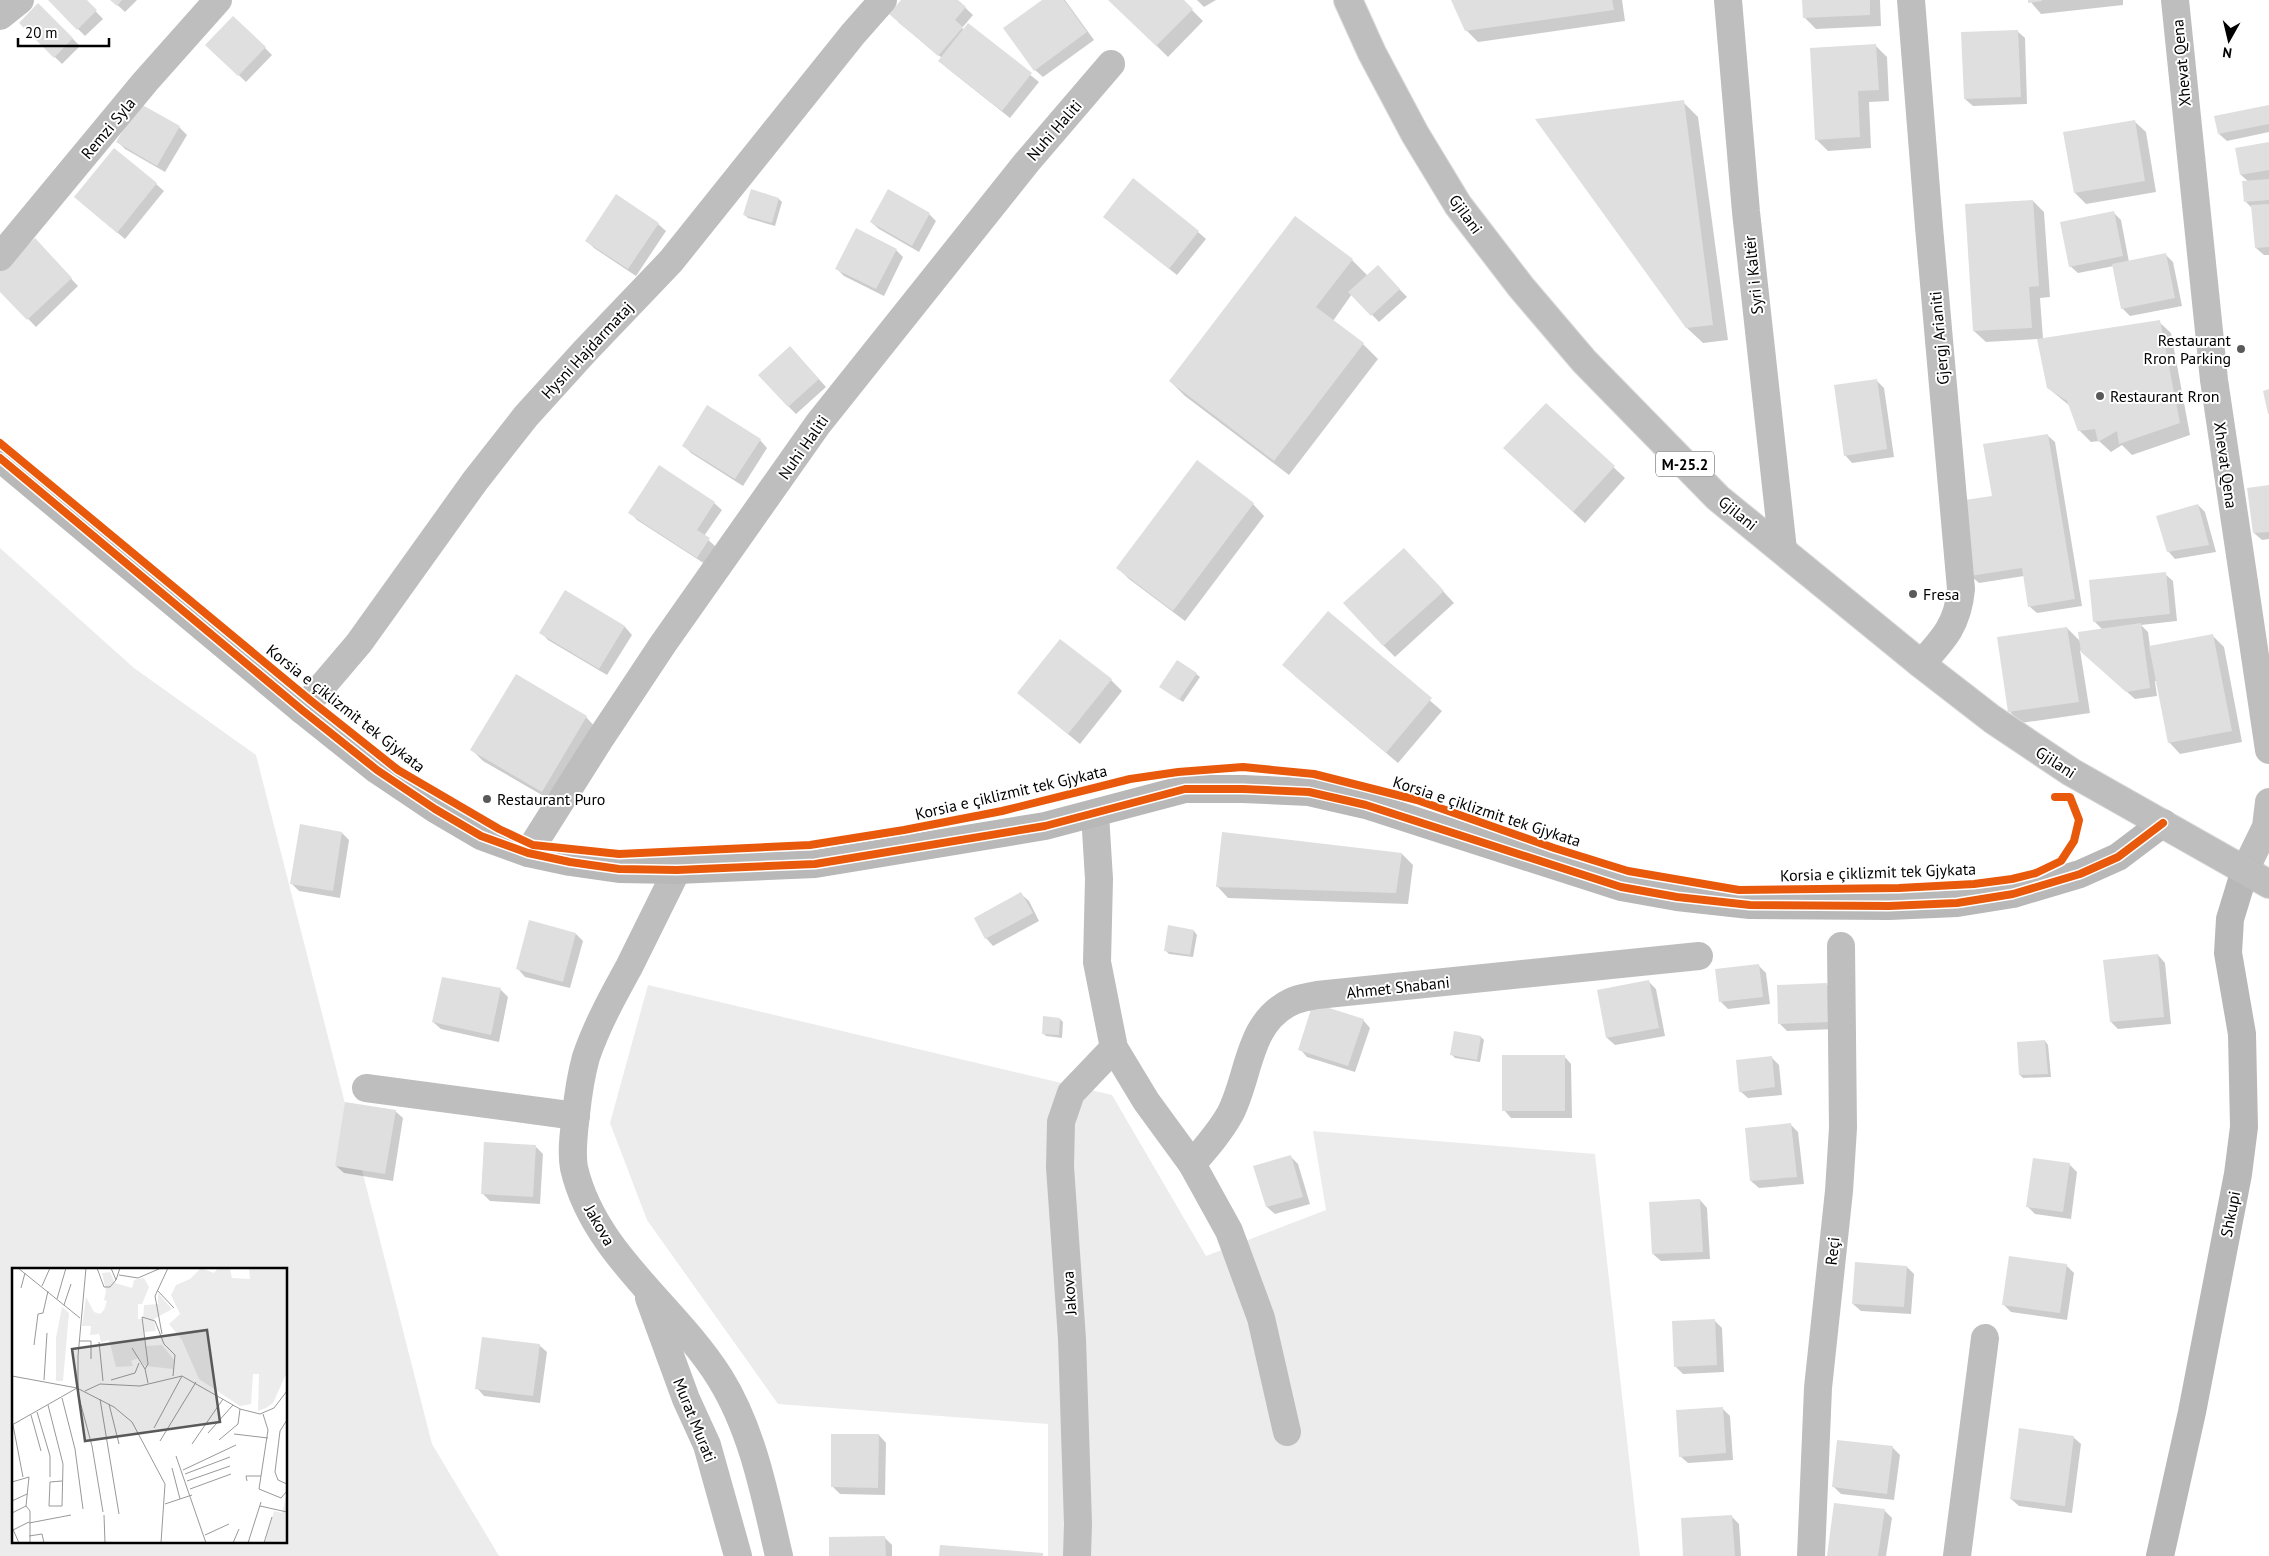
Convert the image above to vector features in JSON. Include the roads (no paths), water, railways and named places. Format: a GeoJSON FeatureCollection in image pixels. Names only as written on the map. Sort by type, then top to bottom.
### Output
{"type":"FeatureCollection","features":[{"type":"Feature","properties":{"kind":"street"},"geometry":{"type":"LineString","coordinates":[[0,16],[20,0]]}},
{"type":"Feature","properties":{"kind":"street","name":"Remzi Syla"},"geometry":{"type":"LineString","coordinates":[[0,258],[145,82],[218,0]]}},
{"type":"Feature","properties":{"kind":"street","name":"Hysni Hajdarmataj"},"geometry":{"type":"LineString","coordinates":[[302,710],[360,643],[475,481],[526,416],[671,261],[853,34],[884,0]]}},
{"type":"Feature","properties":{"kind":"street","name":"Gjilani"},"geometry":{"type":"LineString","coordinates":[[1348,0],[1372,53],[1415,134],[1458,205],[1521,287],[1584,361],[1711,491],[1921,664],[1992,719],[2070,772],[2269,884]]}},
{"type":"Feature","properties":{"kind":"street","name":"Syri i Kaltër"},"geometry":{"type":"LineString","coordinates":[[1728,0],[1746,212],[1783,550]]}},
{"type":"Feature","properties":{"kind":"street","name":"Gjergj Arianiti"},"geometry":{"type":"LineString","coordinates":[[1911,0],[1961,589],[1960,606],[1947,636],[1921,664]]}},
{"type":"Feature","properties":{"kind":"street","name":"Xhevat Qena"},"geometry":{"type":"LineString","coordinates":[[2176,0],[2214,380],[2269,750]]}},
{"type":"Feature","properties":{"kind":"street","name":"Nuhi Haliti"},"geometry":{"type":"LineString","coordinates":[[528,853],[600,739],[664,644],[818,424],[1026,162],[1111,64]]}},
{"type":"Feature","properties":{"kind":"street"},"geometry":{"type":"LineString","coordinates":[[0,458],[302,710],[377,770],[435,809],[482,836],[528,853],[570,862],[619,869],[677,870],[815,864],[1045,826],[1095,814],[1136,800],[1185,789],[1309,792],[1366,805],[1423,822],[1622,887],[1677,897],[1750,906],[1889,906],[1947,903],[2013,894],[2080,874],[2118,856],[2163,823]]}},
{"type":"Feature","properties":{"kind":"street"},"geometry":{"type":"LineString","coordinates":[[2245,870],[2266,828],[2269,802]]}},
{"type":"Feature","properties":{"kind":"street"},"geometry":{"type":"LineString","coordinates":[[1095,814],[1099,879],[1097,962],[1114,1048],[1146,1101],[1192,1164],[1229,1232],[1261,1318],[1286,1432]]}},
{"type":"Feature","properties":{"kind":"street","name":"Jakova"},"geometry":{"type":"LineString","coordinates":[[677,870],[603,1015],[586,1058],[573,1136],[574,1167],[587,1205],[605,1239],[687,1333],[720,1378],[738,1412],[758,1470],[779,1556]]}},
{"type":"Feature","properties":{"kind":"street","name":"Shkupi"},"geometry":{"type":"LineString","coordinates":[[2160,1556],[2197,1384],[2238,1174],[2244,1128],[2242,1034],[2228,953],[2230,920],[2245,870]]}},
{"type":"Feature","properties":{"kind":"street","name":"Reçi"},"geometry":{"type":"LineString","coordinates":[[1811,1556],[1818,1388],[1839,1191],[1843,1128],[1841,946]]}},
{"type":"Feature","properties":{"kind":"street","name":"Ahmet Shabani"},"geometry":{"type":"LineString","coordinates":[[1192,1164],[1230,1114],[1255,1041],[1270,1016],[1292,1002],[1317,995],[1700,956]]}},
{"type":"Feature","properties":{"kind":"street","name":"Jakova"},"geometry":{"type":"LineString","coordinates":[[1077,1556],[1078,1524],[1072,1349],[1060,1167],[1061,1122],[1070,1093],[1114,1048]]}},
{"type":"Feature","properties":{"kind":"street"},"geometry":{"type":"LineString","coordinates":[[366,1088],[576,1116]]}},
{"type":"Feature","properties":{"kind":"street","name":"Murat Murati"},"geometry":{"type":"LineString","coordinates":[[645,1286],[686,1399],[707,1445],[738,1556]]}},
{"type":"Feature","properties":{"kind":"street"},"geometry":{"type":"LineString","coordinates":[[1957,1556],[1985,1338]]}},
{"type":"Feature","properties":{"kind":"place","name":"Restaurant Rron Parking"},"geometry":{"type":"Point","coordinates":[2241,349]}},
{"type":"Feature","properties":{"kind":"place","name":"Restaurant Rron"},"geometry":{"type":"Point","coordinates":[2100,396]}},
{"type":"Feature","properties":{"kind":"place","name":"Fresa"},"geometry":{"type":"Point","coordinates":[1913,594]}},
{"type":"Feature","properties":{"kind":"place","name":"Restaurant Puro"},"geometry":{"type":"Point","coordinates":[487,799]}}]}
